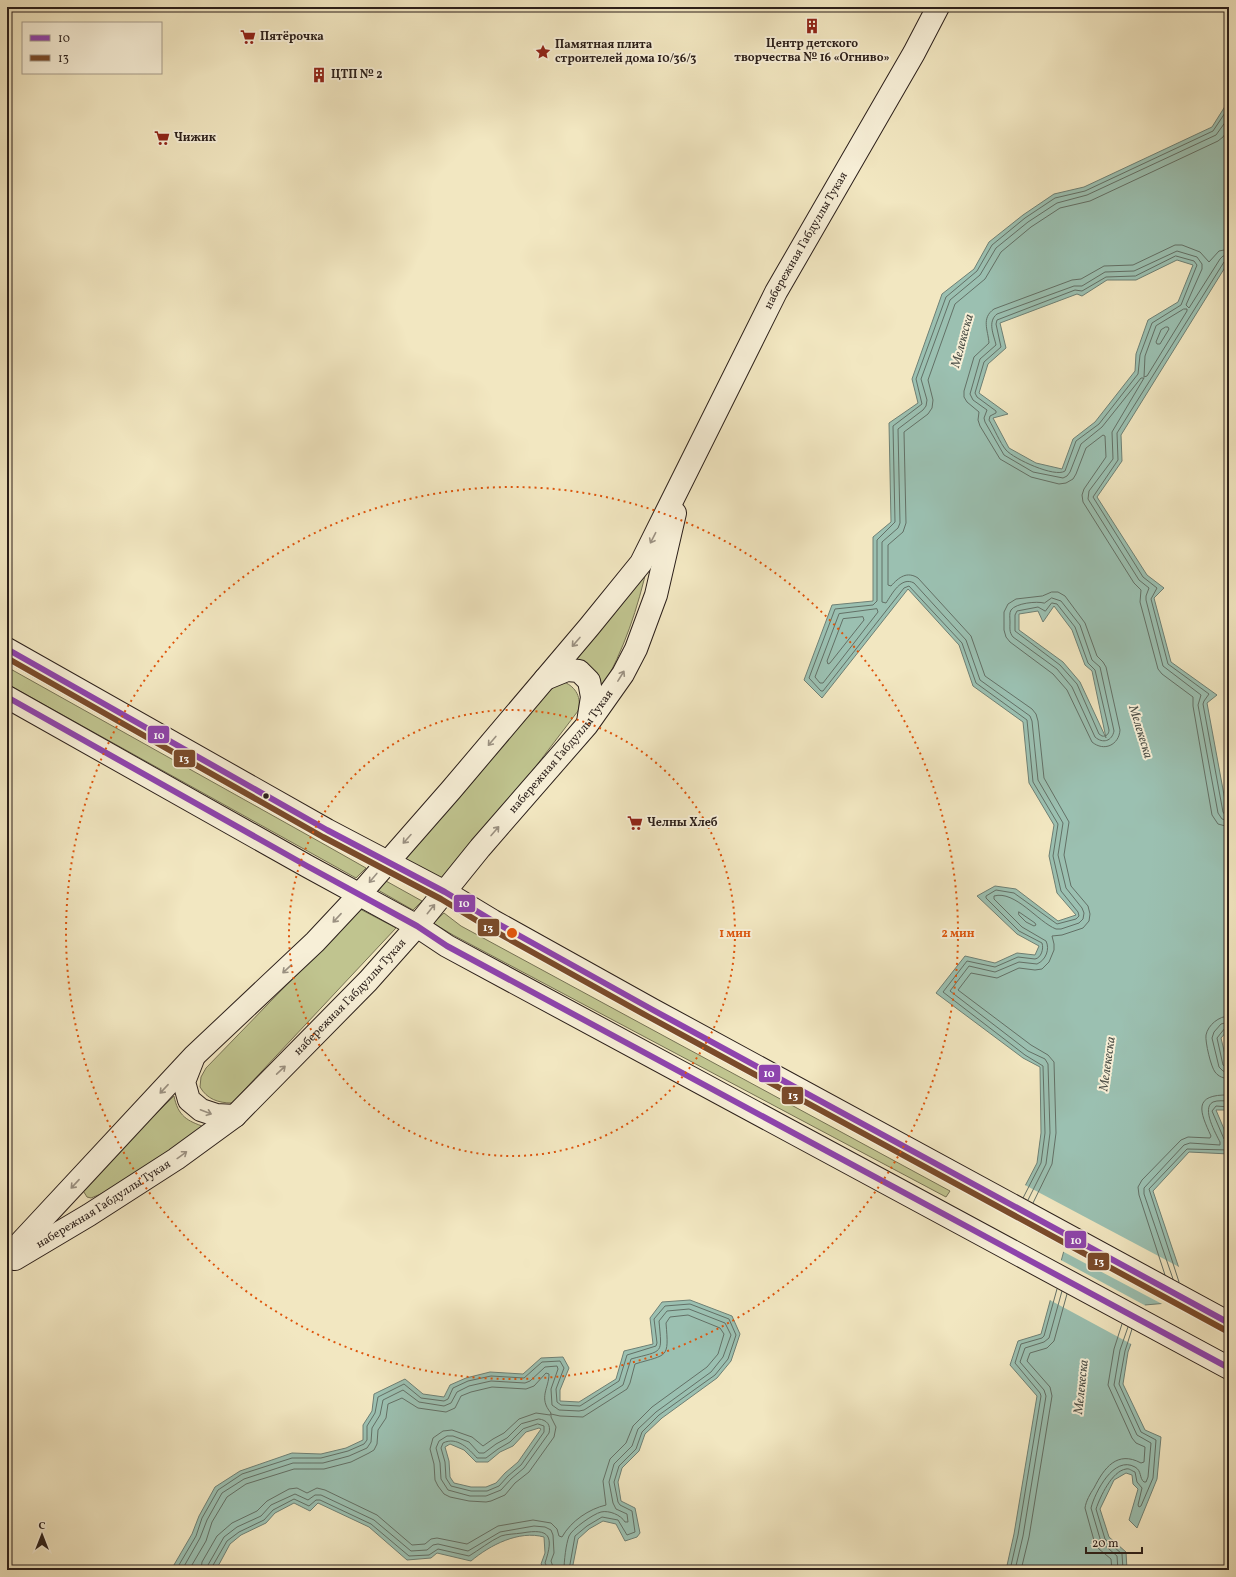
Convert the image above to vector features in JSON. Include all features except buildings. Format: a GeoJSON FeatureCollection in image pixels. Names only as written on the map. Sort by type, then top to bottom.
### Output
{"type":"FeatureCollection","features":[{"type":"Feature","properties":{"kind":"main road","name":"набережная Габдуллы Тукая"},"geometry":{"type":"LineString","coordinates":[[7,1256],[194,1056],[315,942],[359,894],[451,790],[589,627],[641,563],[776,292],[914,53],[938,7]]}},
{"type":"Feature","properties":{"kind":"main road","name":"набережная Габдуллы Тукая"},"geometry":{"type":"LineString","coordinates":[[7,1264],[89,1215],[176,1159],[235,1116],[368,981],[418,926],[480,848],[587,725],[623,674],[636,648],[656,595],[684,479]]}},
{"type":"Feature","properties":{"kind":"main road"},"geometry":{"type":"LineString","coordinates":[[7,649],[327,830],[445,892],[474,910],[653,1010],[1229,1323]]}},
{"type":"Feature","properties":{"kind":"main road"},"geometry":{"type":"LineString","coordinates":[[543,680],[567,670],[579,672],[590,681],[592,697],[587,725]]}},
{"type":"Feature","properties":{"kind":"main road"},"geometry":{"type":"LineString","coordinates":[[7,697],[418,926],[447,946],[1189,1348],[1229,1368]]}},
{"type":"Feature","properties":{"kind":"main road"},"geometry":{"type":"LineString","coordinates":[[194,1056],[184,1082],[189,1100],[201,1110],[216,1115],[235,1116]]}},
{"type":"Feature","properties":{"kind":"green space"},"geometry":{"type":"Polygon","coordinates":[[[648,563],[640,596],[629,628],[617,660],[601,690],[569,662],[608,621],[648,563]]]}},
{"type":"Feature","properties":{"kind":"green space"},"geometry":{"type":"Polygon","coordinates":[[[7,667],[366,868],[356,878],[7,684],[7,667]]]}},
{"type":"Feature","properties":{"kind":"green space"},"geometry":{"type":"Polygon","coordinates":[[[564,682],[572,687],[577,694],[579,702],[578,711],[533,770],[439,884],[402,860],[550,687],[564,682]]]}},
{"type":"Feature","properties":{"kind":"green space"},"geometry":{"type":"Polygon","coordinates":[[[386,881],[422,901],[413,910],[378,890],[386,881]]]}},
{"type":"Feature","properties":{"kind":"green space"},"geometry":{"type":"Polygon","coordinates":[[[360,909],[396,928],[232,1103],[213,1100],[206,1095],[200,1087],[201,1077],[206,1068],[360,909]]]}},
{"type":"Feature","properties":{"kind":"green space"},"geometry":{"type":"Polygon","coordinates":[[[444,913],[461,926],[950,1191],[946,1197],[453,935],[433,923],[444,913]]]}},
{"type":"Feature","properties":{"kind":"green space"},"geometry":{"type":"Polygon","coordinates":[[[174,1096],[178,1108],[184,1117],[205,1127],[113,1189],[91,1198],[87,1197],[82,1189],[84,1185],[174,1096]]]}},
{"type":"Feature","properties":{"kind":"water","name":"Мелекеска"},"geometry":{"type":"Polygon","coordinates":[[[1229,100],[1229,261],[1121,435],[1122,461],[1097,497],[1147,575],[1164,588],[1154,598],[1171,662],[1217,695],[1207,703],[1229,822],[1229,1029],[1221,1038],[1229,1071],[1229,1110],[1216,1110],[1229,1141],[1229,1154],[1189,1152],[1153,1191],[1190,1301],[1145,1305],[1128,1352],[1123,1384],[1145,1430],[1161,1437],[1157,1479],[1137,1528],[1129,1520],[1138,1489],[1133,1484],[1132,1475],[1126,1473],[1114,1480],[1100,1509],[1109,1537],[1126,1552],[1127,1570],[1006,1570],[1014,1534],[1037,1396],[1010,1365],[1018,1341],[1041,1334],[1068,1236],[1011,1213],[1037,1163],[1041,1133],[1040,1067],[1023,1058],[936,993],[965,956],[995,963],[1017,953],[1035,955],[1039,946],[1017,934],[977,896],[995,886],[1016,889],[1058,921],[1076,915],[1057,893],[1049,856],[1054,825],[1029,783],[1023,722],[973,686],[959,645],[908,589],[822,698],[804,680],[832,605],[873,601],[873,537],[891,522],[889,423],[918,403],[912,379],[942,294],[974,269],[989,242],[1023,215],[1054,194],[1084,187],[1212,127],[1229,100]],[[1177,260],[1136,280],[1107,280],[1082,296],[1077,294],[1000,323],[1006,348],[988,364],[979,393],[1008,414],[993,418],[1009,448],[1036,463],[1062,469],[1073,439],[1095,422],[1135,371],[1136,354],[1148,320],[1178,302],[1193,265],[1177,260]],[[1054,606],[1043,622],[1038,611],[1019,614],[1019,630],[1063,662],[1080,682],[1106,738],[1092,671],[1085,665],[1072,630],[1054,606]]]}},
{"type":"Feature","properties":{"kind":"water"},"geometry":{"type":"Polygon","coordinates":[[[690,1300],[732,1316],[740,1334],[731,1361],[717,1378],[662,1418],[645,1434],[639,1451],[622,1468],[618,1482],[621,1501],[635,1508],[640,1533],[637,1537],[625,1541],[616,1524],[603,1521],[589,1529],[578,1539],[572,1570],[546,1570],[541,1564],[545,1553],[544,1537],[534,1535],[515,1537],[505,1540],[471,1561],[437,1553],[431,1558],[407,1560],[369,1527],[318,1503],[310,1511],[294,1503],[275,1513],[266,1523],[241,1535],[230,1544],[216,1570],[171,1570],[192,1534],[199,1516],[215,1487],[240,1471],[292,1453],[321,1454],[346,1448],[363,1440],[363,1425],[372,1411],[374,1394],[405,1379],[423,1394],[444,1397],[450,1385],[466,1378],[490,1372],[523,1374],[541,1358],[563,1357],[569,1368],[560,1390],[560,1401],[579,1402],[616,1379],[624,1351],[653,1344],[650,1318],[662,1302],[690,1300]],[[539,1428],[526,1432],[513,1446],[500,1452],[488,1462],[476,1462],[464,1450],[450,1444],[445,1447],[449,1461],[450,1477],[454,1483],[471,1487],[486,1487],[496,1483],[518,1462],[541,1429],[539,1428]]]}},
{"type":"Feature","properties":{"kind":"pier"},"geometry":{"type":"Polygon","coordinates":[[[1023,1184],[1181,1268],[1192,1301],[1190,1303],[1164,1305],[1062,1251],[1065,1237],[1009,1212],[1023,1184]]]}},
{"type":"Feature","properties":{"kind":"pier"},"geometry":{"type":"Polygon","coordinates":[[[1059,1259],[1148,1307],[1146,1307],[1133,1345],[1048,1299],[1059,1259]]]}},
{"type":"Feature","properties":{"kind":"transit line","name":"10"},"geometry":{"type":"LineString","coordinates":[[7,649],[327,830],[445,892],[493,921],[653,1010],[1229,1323]]}},
{"type":"Feature","properties":{"kind":"transit line","name":"13"},"geometry":{"type":"LineString","coordinates":[[7,658],[323,837],[441,899],[489,928],[649,1017],[1225,1330]]}},
{"type":"Feature","properties":{"kind":"transit line","name":"10"},"geometry":{"type":"LineString","coordinates":[[7,697],[307,866],[417,926],[447,946],[1229,1368]]}},
{"type":"Feature","properties":{"kind":"place","name":"Центр детского творчества № 16 «Огниво»"},"geometry":{"type":"Point","coordinates":[812,26]}},
{"type":"Feature","properties":{"kind":"place","name":"Пятёрочка"},"geometry":{"type":"Point","coordinates":[248,37]}},
{"type":"Feature","properties":{"kind":"place","name":"Памятная плита строителей дома 10/36/3"},"geometry":{"type":"Point","coordinates":[543,52]}},
{"type":"Feature","properties":{"kind":"place","name":"ЦТП № 2"},"geometry":{"type":"Point","coordinates":[319,75]}},
{"type":"Feature","properties":{"kind":"place","name":"Чижик"},"geometry":{"type":"Point","coordinates":[162,138]}},
{"type":"Feature","properties":{"kind":"place","name":"Челны Хлеб"},"geometry":{"type":"Point","coordinates":[635,823]}}]}
